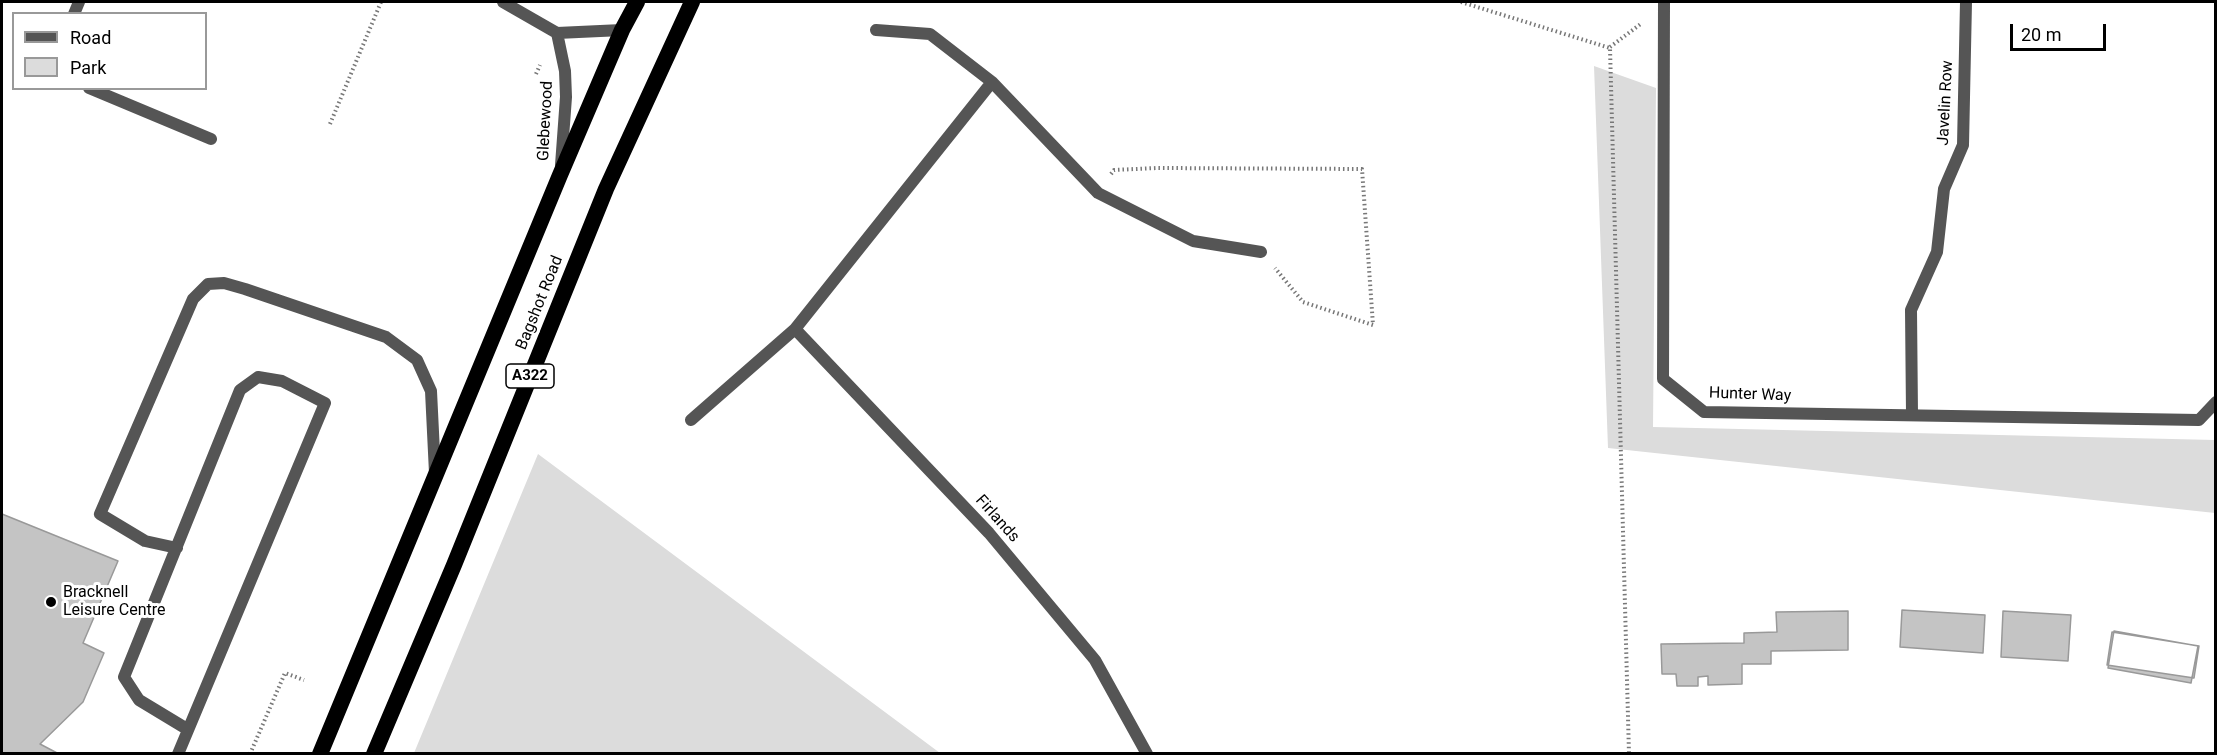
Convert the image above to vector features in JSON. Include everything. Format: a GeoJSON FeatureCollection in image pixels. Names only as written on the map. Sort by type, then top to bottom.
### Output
{"type":"FeatureCollection","features":[{"type":"Feature","properties":{"kind":"highway","name":"Bagshot Road"},"geometry":{"type":"LineString","coordinates":[[320,753],[560,175],[622,30],[637,2]]}},
{"type":"Feature","properties":{"kind":"highway","name":"Bagshot Road"},"geometry":{"type":"LineString","coordinates":[[374,753],[454,565],[606,189],[692,2]]}},
{"type":"Feature","properties":{"kind":"street"},"geometry":{"type":"LineString","coordinates":[[502,2],[557,33],[622,30]]}},
{"type":"Feature","properties":{"kind":"street","name":"Javelin Row"},"geometry":{"type":"LineString","coordinates":[[1912,414],[1911,310],[1937,252],[1944,189],[1963,145],[1966,2]]}},
{"type":"Feature","properties":{"kind":"street","name":"Hunter Way"},"geometry":{"type":"LineString","coordinates":[[1664,4],[1663,379],[1704,412],[2199,420],[2216,402]]}},
{"type":"Feature","properties":{"kind":"street"},"geometry":{"type":"LineString","coordinates":[[876,30],[930,34],[992,82],[1098,193],[1193,241],[1261,252]]}},
{"type":"Feature","properties":{"kind":"street","name":"Glebewood"},"geometry":{"type":"LineString","coordinates":[[557,33],[565,71],[566,96],[560,175]]}},
{"type":"Feature","properties":{"kind":"street"},"geometry":{"type":"LineString","coordinates":[[691,420],[795,328],[992,82]]}},
{"type":"Feature","properties":{"kind":"street"},"geometry":{"type":"LineString","coordinates":[[94,90],[211,139]]}},
{"type":"Feature","properties":{"kind":"street"},"geometry":{"type":"LineString","coordinates":[[177,548],[145,541],[100,514],[193,299],[208,284],[224,283],[245,288],[386,337],[417,360],[431,390],[435,474]]}},
{"type":"Feature","properties":{"kind":"street","name":"Firlands"},"geometry":{"type":"LineString","coordinates":[[795,328],[989,533],[1095,660],[1147,753]]}},
{"type":"Feature","properties":{"kind":"street"},"geometry":{"type":"LineString","coordinates":[[178,753],[325,403],[282,381],[258,377],[240,390],[124,677],[139,700],[188,729]]}},
{"type":"Feature","properties":{"kind":"path"},"geometry":{"type":"LineString","coordinates":[[330,124],[381,2]]}},
{"type":"Feature","properties":{"kind":"path"},"geometry":{"type":"LineString","coordinates":[[1461,2],[1610,48]]}},
{"type":"Feature","properties":{"kind":"path"},"geometry":{"type":"LineString","coordinates":[[1610,48],[1664,4]]}},
{"type":"Feature","properties":{"kind":"path"},"geometry":{"type":"LineString","coordinates":[[1610,48],[1629,753]]}},
{"type":"Feature","properties":{"kind":"path"},"geometry":{"type":"LineString","coordinates":[[1098,193],[1114,170],[1362,169],[1373,325],[1303,302],[1261,252]]}},
{"type":"Feature","properties":{"kind":"path"},"geometry":{"type":"LineString","coordinates":[[250,753],[285,673],[304,680]]}},
{"type":"Feature","properties":{"kind":"green space"},"geometry":{"type":"Polygon","coordinates":[[[1594,66],[1656,88],[1653,427],[2215,440],[2215,513],[1608,448],[1594,66]]]}},
{"type":"Feature","properties":{"kind":"green space"},"geometry":{"type":"Polygon","coordinates":[[[538,454],[940,753],[414,753],[538,454]]]}},
{"type":"Feature","properties":{"kind":"building","name":"Bracknell Leisure Centre"},"geometry":{"type":"Polygon","coordinates":[[[2,514],[118,561],[83,643],[104,653],[83,702],[40,744],[59,754],[2,754],[2,514]]]}},
{"type":"Feature","properties":{"kind":"building"},"geometry":{"type":"Polygon","coordinates":[[[1902,610],[1985,615],[1983,653],[1900,647],[1902,610]]]}},
{"type":"Feature","properties":{"kind":"building"},"geometry":{"type":"Polygon","coordinates":[[[1848,611],[1848,650],[1771,651],[1771,664],[1742,664],[1742,684],[1708,685],[1708,676],[1698,677],[1698,686],[1677,686],[1676,674],[1662,674],[1661,644],[1744,643],[1744,633],[1777,632],[1776,612],[1848,611]]]}},
{"type":"Feature","properties":{"kind":"building"},"geometry":{"type":"Polygon","coordinates":[[[2003,611],[2071,615],[2068,661],[2001,657],[2003,611]]]}},
{"type":"Feature","properties":{"kind":"building"},"geometry":{"type":"Polygon","coordinates":[[[2114,631],[2198,646],[2191,683],[2108,668],[2114,631]]]}},
{"type":"Feature","properties":{"kind":"building"},"geometry":{"type":"Polygon","coordinates":[[[2112,632],[2199,646],[2194,678],[2107,665],[2112,632]]]}},
{"type":"Feature","properties":{"kind":"place","name":"Bracknell Leisure Centre"},"geometry":{"type":"Point","coordinates":[51,602]}}]}
